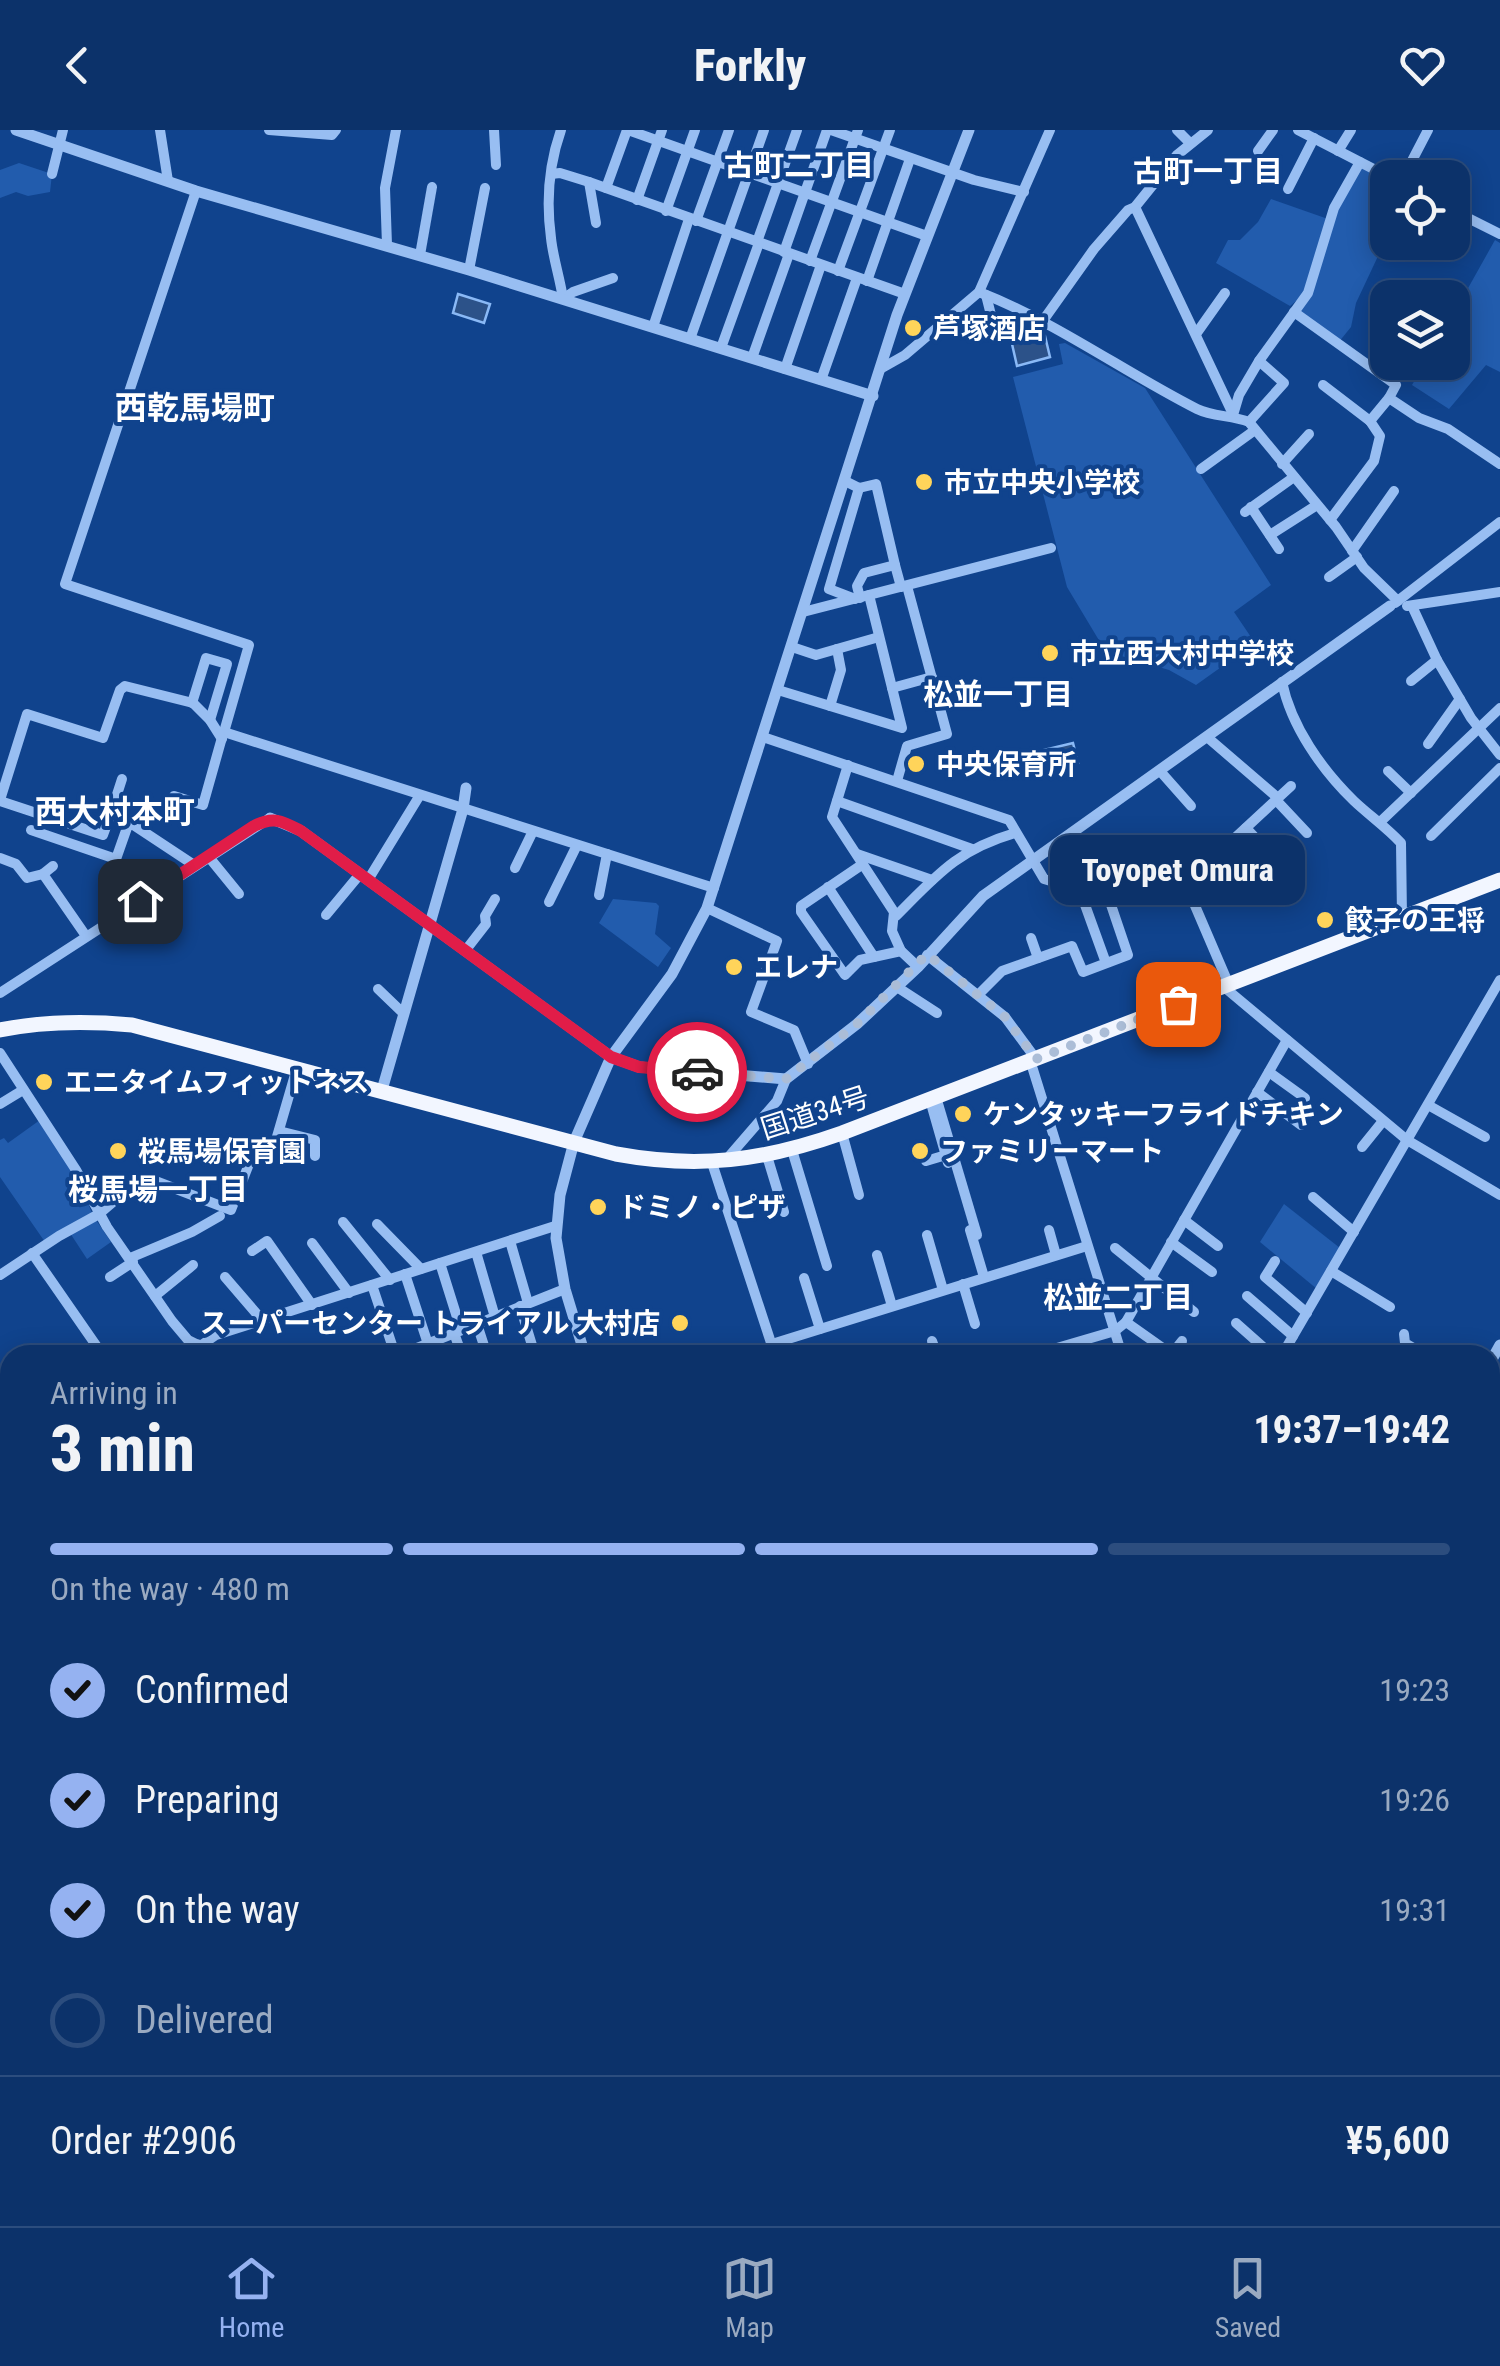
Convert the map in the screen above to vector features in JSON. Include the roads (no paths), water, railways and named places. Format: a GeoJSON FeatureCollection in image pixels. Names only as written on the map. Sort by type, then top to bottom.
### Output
{"type":"FeatureCollection","features":[{"type":"Feature","properties":{"kind":"highway","name":"国道34号"},"geometry":{"type":"LineString","coordinates":[[0,1030],[71,1022],[132,1025],[650,1160],[718,1162],[768,1156],[842,1134],[1500,880]]}},
{"type":"Feature","properties":{"kind":"street"},"geometry":{"type":"LineString","coordinates":[[16,130],[196,191],[420,255],[872,396]]}},
{"type":"Feature","properties":{"kind":"street"},"geometry":{"type":"LineString","coordinates":[[52,174],[63,130]]}},
{"type":"Feature","properties":{"kind":"street"},"geometry":{"type":"LineString","coordinates":[[160,130],[168,181]]}},
{"type":"Feature","properties":{"kind":"street"},"geometry":{"type":"LineString","coordinates":[[269,130],[329,132]]}},
{"type":"Feature","properties":{"kind":"street"},"geometry":{"type":"LineString","coordinates":[[386,245],[386,170],[396,130]]}},
{"type":"Feature","properties":{"kind":"street"},"geometry":{"type":"LineString","coordinates":[[494,130],[496,164]]}},
{"type":"Feature","properties":{"kind":"street"},"geometry":{"type":"LineString","coordinates":[[561,130],[548,164],[551,241],[563,300]]}},
{"type":"Feature","properties":{"kind":"street"},"geometry":{"type":"LineString","coordinates":[[606,188],[628,130],[660,136],[688,150],[927,236]]}},
{"type":"Feature","properties":{"kind":"street"},"geometry":{"type":"LineString","coordinates":[[666,211],[695,130]]}},
{"type":"Feature","properties":{"kind":"street"},"geometry":{"type":"LineString","coordinates":[[652,327],[728,130]]}},
{"type":"Feature","properties":{"kind":"street"},"geometry":{"type":"LineString","coordinates":[[690,339],[764,130]]}},
{"type":"Feature","properties":{"kind":"street"},"geometry":{"type":"LineString","coordinates":[[721,348],[797,130]]}},
{"type":"Feature","properties":{"kind":"street"},"geometry":{"type":"LineString","coordinates":[[752,358],[829,130],[856,135],[883,150],[1024,192]]}},
{"type":"Feature","properties":{"kind":"street"},"geometry":{"type":"LineString","coordinates":[[838,271],[890,130]]}},
{"type":"Feature","properties":{"kind":"street"},"geometry":{"type":"LineString","coordinates":[[582,1345],[557,1258],[556,1226],[574,1142],[611,1057],[680,962],[707,908],[905,294],[969,130]]}},
{"type":"Feature","properties":{"kind":"street"},"geometry":{"type":"LineString","coordinates":[[882,368],[905,355],[983,293],[1050,130]]}},
{"type":"Feature","properties":{"kind":"street"},"geometry":{"type":"LineString","coordinates":[[1177,130],[1190,143]]}},
{"type":"Feature","properties":{"kind":"street"},"geometry":{"type":"LineString","coordinates":[[1042,322],[1094,249],[1190,143],[1208,130]]}},
{"type":"Feature","properties":{"kind":"street"},"geometry":{"type":"LineString","coordinates":[[1258,150],[1272,130]]}},
{"type":"Feature","properties":{"kind":"street"},"geometry":{"type":"LineString","coordinates":[[1338,151],[1351,130]]}},
{"type":"Feature","properties":{"kind":"street"},"geometry":{"type":"LineString","coordinates":[[1412,160],[1428,130]]}},
{"type":"Feature","properties":{"kind":"street"},"geometry":{"type":"LineString","coordinates":[[1301,131],[1370,167]]}},
{"type":"Feature","properties":{"kind":"street"},"geometry":{"type":"LineString","coordinates":[[784,369],[832,202],[856,135]]}},
{"type":"Feature","properties":{"kind":"street"},"geometry":{"type":"LineString","coordinates":[[637,200],[660,136]]}},
{"type":"Feature","properties":{"kind":"street"},"geometry":{"type":"LineString","coordinates":[[1288,189],[1314,138]]}},
{"type":"Feature","properties":{"kind":"street"},"geometry":{"type":"LineString","coordinates":[[822,380],[910,159]]}},
{"type":"Feature","properties":{"kind":"street"},"geometry":{"type":"LineString","coordinates":[[1233,415],[1259,361],[1308,293],[1334,208],[1360,162]]}},
{"type":"Feature","properties":{"kind":"street"},"geometry":{"type":"LineString","coordinates":[[550,174],[560,173],[606,188],[905,294]]}},
{"type":"Feature","properties":{"kind":"street"},"geometry":{"type":"LineString","coordinates":[[588,182],[596,223]]}},
{"type":"Feature","properties":{"kind":"street"},"geometry":{"type":"LineString","coordinates":[[420,255],[432,187]]}},
{"type":"Feature","properties":{"kind":"street"},"geometry":{"type":"LineString","coordinates":[[469,270],[485,188]]}},
{"type":"Feature","properties":{"kind":"street"},"geometry":{"type":"LineString","coordinates":[[174,796],[203,805],[249,645],[65,584],[196,191]]}},
{"type":"Feature","properties":{"kind":"street"},"geometry":{"type":"LineString","coordinates":[[1135,207],[1233,415]]}},
{"type":"Feature","properties":{"kind":"street"},"geometry":{"type":"LineString","coordinates":[[1470,219],[1500,234]]}},
{"type":"Feature","properties":{"kind":"street"},"geometry":{"type":"LineString","coordinates":[[563,300],[572,292],[614,278]]}},
{"type":"Feature","properties":{"kind":"street"},"geometry":{"type":"LineString","coordinates":[[983,293],[1202,412],[1233,415],[1252,426],[1394,604],[1412,606],[1500,592]]}},
{"type":"Feature","properties":{"kind":"street"},"geometry":{"type":"LineString","coordinates":[[983,293],[995,331]]}},
{"type":"Feature","properties":{"kind":"street"},"geometry":{"type":"LineString","coordinates":[[1196,334],[1225,293]]}},
{"type":"Feature","properties":{"kind":"street"},"geometry":{"type":"LineString","coordinates":[[1294,312],[1396,385],[1370,421]]}},
{"type":"Feature","properties":{"kind":"street"},"geometry":{"type":"LineString","coordinates":[[1200,468],[1252,426],[1287,386],[1259,361]]}},
{"type":"Feature","properties":{"kind":"street"},"geometry":{"type":"LineString","coordinates":[[1324,384],[1370,421],[1380,436],[1374,461],[1330,520]]}},
{"type":"Feature","properties":{"kind":"street"},"geometry":{"type":"LineString","coordinates":[[1389,398],[1500,464]]}},
{"type":"Feature","properties":{"kind":"street"},"geometry":{"type":"LineString","coordinates":[[1282,464],[1309,434]]}},
{"type":"Feature","properties":{"kind":"street"},"geometry":{"type":"LineString","coordinates":[[1279,549],[1248,509],[1294,477]]}},
{"type":"Feature","properties":{"kind":"street"},"geometry":{"type":"LineString","coordinates":[[845,481],[859,488],[876,484],[895,565],[947,734],[908,746]]}},
{"type":"Feature","properties":{"kind":"street"},"geometry":{"type":"LineString","coordinates":[[859,488],[830,589],[861,597]]}},
{"type":"Feature","properties":{"kind":"street"},"geometry":{"type":"LineString","coordinates":[[1329,577],[1354,554],[1378,506],[1394,491]]}},
{"type":"Feature","properties":{"kind":"street"},"geometry":{"type":"LineString","coordinates":[[1270,535],[1317,505]]}},
{"type":"Feature","properties":{"kind":"street"},"geometry":{"type":"LineString","coordinates":[[773,1345],[718,1162],[777,1101],[786,1079],[897,987],[983,896],[1394,604],[1500,522]]}},
{"type":"Feature","properties":{"kind":"street"},"geometry":{"type":"LineString","coordinates":[[803,612],[1051,548]]}},
{"type":"Feature","properties":{"kind":"street"},"geometry":{"type":"LineString","coordinates":[[895,565],[864,572],[857,586],[879,637],[908,746],[897,781]]}},
{"type":"Feature","properties":{"kind":"street"},"geometry":{"type":"LineString","coordinates":[[1412,606],[1460,699],[1500,755]]}},
{"type":"Feature","properties":{"kind":"street"},"geometry":{"type":"LineString","coordinates":[[792,647],[816,654],[879,637]]}},
{"type":"Feature","properties":{"kind":"street"},"geometry":{"type":"LineString","coordinates":[[830,706],[841,670],[838,649]]}},
{"type":"Feature","properties":{"kind":"street"},"geometry":{"type":"LineString","coordinates":[[192,702],[206,658],[227,664],[210,720]]}},
{"type":"Feature","properties":{"kind":"street"},"geometry":{"type":"LineString","coordinates":[[1410,680],[1437,660]]}},
{"type":"Feature","properties":{"kind":"street"},"geometry":{"type":"LineString","coordinates":[[892,688],[932,677]]}},
{"type":"Feature","properties":{"kind":"street"},"geometry":{"type":"LineString","coordinates":[[1282,682],[1287,705],[1303,734],[1352,799],[1401,843],[1402,917]]}},
{"type":"Feature","properties":{"kind":"street"},"geometry":{"type":"LineString","coordinates":[[122,779],[102,834],[0,800],[27,714],[104,738],[124,686],[192,702],[223,736],[714,888]]}},
{"type":"Feature","properties":{"kind":"street"},"geometry":{"type":"LineString","coordinates":[[778,690],[902,728]]}},
{"type":"Feature","properties":{"kind":"street"},"geometry":{"type":"LineString","coordinates":[[1428,744],[1460,699]]}},
{"type":"Feature","properties":{"kind":"street"},"geometry":{"type":"LineString","coordinates":[[1380,822],[1500,708]]}},
{"type":"Feature","properties":{"kind":"street"},"geometry":{"type":"LineString","coordinates":[[763,737],[1009,820],[1044,880],[1104,895]]}},
{"type":"Feature","properties":{"kind":"street"},"geometry":{"type":"LineString","coordinates":[[1206,737],[1277,799],[1307,833]]}},
{"type":"Feature","properties":{"kind":"street"},"geometry":{"type":"LineString","coordinates":[[848,764],[832,817],[896,916]]}},
{"type":"Feature","properties":{"kind":"street"},"geometry":{"type":"LineString","coordinates":[[1431,836],[1500,768]]}},
{"type":"Feature","properties":{"kind":"street"},"geometry":{"type":"LineString","coordinates":[[1160,771],[1191,806]]}},
{"type":"Feature","properties":{"kind":"street"},"geometry":{"type":"LineString","coordinates":[[1388,771],[1411,793]]}},
{"type":"Feature","properties":{"kind":"street"},"geometry":{"type":"LineString","coordinates":[[1326,790],[1337,780]]}},
{"type":"Feature","properties":{"kind":"street"},"geometry":{"type":"LineString","coordinates":[[1106,964],[1084,902],[1223,849],[1291,786]]}},
{"type":"Feature","properties":{"kind":"street"},"geometry":{"type":"LineString","coordinates":[[382,1090],[466,788]]}},
{"type":"Feature","properties":{"kind":"street"},"geometry":{"type":"LineString","coordinates":[[326,915],[364,877],[420,795]]}},
{"type":"Feature","properties":{"kind":"street"},"geometry":{"type":"LineString","coordinates":[[837,801],[972,849]]}},
{"type":"Feature","properties":{"kind":"street"},"geometry":{"type":"LineString","coordinates":[[111,812],[194,865]]}},
{"type":"Feature","properties":{"kind":"street"},"geometry":{"type":"LineString","coordinates":[[0,993],[270,818],[301,831],[611,1057],[639,1067],[786,1079]]}},
{"type":"Feature","properties":{"kind":"street"},"geometry":{"type":"LineString","coordinates":[[115,862],[129,822]]}},
{"type":"Feature","properties":{"kind":"street"},"geometry":{"type":"LineString","coordinates":[[1246,828],[1290,875]]}},
{"type":"Feature","properties":{"kind":"street"},"geometry":{"type":"LineString","coordinates":[[31,830],[115,862],[122,875]]}},
{"type":"Feature","properties":{"kind":"street"},"geometry":{"type":"LineString","coordinates":[[515,868],[533,831]]}},
{"type":"Feature","properties":{"kind":"street"},"geometry":{"type":"LineString","coordinates":[[918,967],[901,951],[892,931],[896,916],[952,860],[987,841],[1015,833]]}},
{"type":"Feature","properties":{"kind":"street"},"geometry":{"type":"LineString","coordinates":[[549,902],[578,845]]}},
{"type":"Feature","properties":{"kind":"street"},"geometry":{"type":"LineString","coordinates":[[598,895],[607,854]]}},
{"type":"Feature","properties":{"kind":"street"},"geometry":{"type":"LineString","coordinates":[[208,856],[239,894]]}},
{"type":"Feature","properties":{"kind":"street"},"geometry":{"type":"LineString","coordinates":[[859,859],[932,880]]}},
{"type":"Feature","properties":{"kind":"street"},"geometry":{"type":"LineString","coordinates":[[859,859],[801,906],[801,912],[845,975],[860,960],[901,951]]}},
{"type":"Feature","properties":{"kind":"street"},"geometry":{"type":"LineString","coordinates":[[100,860],[115,862]]}},
{"type":"Feature","properties":{"kind":"street"},"geometry":{"type":"LineString","coordinates":[[2,862],[16,864],[27,878],[43,874],[53,866]]}},
{"type":"Feature","properties":{"kind":"street"},"geometry":{"type":"LineString","coordinates":[[1178,866],[1226,986],[1407,1140],[1500,1195]]}},
{"type":"Feature","properties":{"kind":"street"},"geometry":{"type":"LineString","coordinates":[[43,874],[65,898],[86,936]]}},
{"type":"Feature","properties":{"kind":"street"},"geometry":{"type":"LineString","coordinates":[[1193,902],[1232,880],[1245,900]]}},
{"type":"Feature","properties":{"kind":"street"},"geometry":{"type":"LineString","coordinates":[[828,887],[874,957]]}},
{"type":"Feature","properties":{"kind":"street"},"geometry":{"type":"LineString","coordinates":[[979,994],[1002,971],[1072,946],[1083,972],[1128,955],[1104,895]]}},
{"type":"Feature","properties":{"kind":"street"},"geometry":{"type":"LineString","coordinates":[[465,952],[486,924],[485,916],[495,899]]}},
{"type":"Feature","properties":{"kind":"street"},"geometry":{"type":"LineString","coordinates":[[707,908],[777,941],[751,1012],[794,1030],[808,1064]]}},
{"type":"Feature","properties":{"kind":"street"},"geometry":{"type":"LineString","coordinates":[[1031,938],[1054,970]]}},
{"type":"Feature","properties":{"kind":"street"},"geometry":{"type":"LineString","coordinates":[[927,954],[1005,1017],[1033,1060],[1119,1345]]}},
{"type":"Feature","properties":{"kind":"street"},"geometry":{"type":"LineString","coordinates":[[1289,1345],[1500,980]]}},
{"type":"Feature","properties":{"kind":"street"},"geometry":{"type":"LineString","coordinates":[[897,987],[938,1013]]}},
{"type":"Feature","properties":{"kind":"street"},"geometry":{"type":"LineString","coordinates":[[378,989],[404,1013]]}},
{"type":"Feature","properties":{"kind":"street"},"geometry":{"type":"LineString","coordinates":[[1068,1345],[1114,1331],[1126,1322],[1287,1040]]}},
{"type":"Feature","properties":{"kind":"street"},"geometry":{"type":"LineString","coordinates":[[0,1052],[76,1170],[98,1214],[188,1340],[198,1345],[216,1334],[556,1226]]}},
{"type":"Feature","properties":{"kind":"street"},"geometry":{"type":"LineString","coordinates":[[274,1147],[298,1068]]}},
{"type":"Feature","properties":{"kind":"street"},"geometry":{"type":"LineString","coordinates":[[1269,1072],[1306,1098]]}},
{"type":"Feature","properties":{"kind":"street"},"geometry":{"type":"LineString","coordinates":[[0,1104],[23,1090]]}},
{"type":"Feature","properties":{"kind":"street"},"geometry":{"type":"LineString","coordinates":[[1257,1092],[1301,1125]]}},
{"type":"Feature","properties":{"kind":"street"},"geometry":{"type":"LineString","coordinates":[[926,1162],[947,1159],[933,1098]]}},
{"type":"Feature","properties":{"kind":"street"},"geometry":{"type":"LineString","coordinates":[[933,1098],[977,1235]]}},
{"type":"Feature","properties":{"kind":"street"},"geometry":{"type":"LineString","coordinates":[[1428,1104],[1484,1137]]}},
{"type":"Feature","properties":{"kind":"street"},"geometry":{"type":"LineString","coordinates":[[1362,1147],[1383,1121]]}},
{"type":"Feature","properties":{"kind":"street"},"geometry":{"type":"LineString","coordinates":[[279,1131],[315,1140],[314,1156]]}},
{"type":"Feature","properties":{"kind":"street"},"geometry":{"type":"LineString","coordinates":[[842,1134],[858,1195]]}},
{"type":"Feature","properties":{"kind":"street"},"geometry":{"type":"LineString","coordinates":[[0,1275],[98,1214],[145,1178],[231,1210],[258,1141],[302,1158]]}},
{"type":"Feature","properties":{"kind":"street"},"geometry":{"type":"LineString","coordinates":[[792,1150],[827,1266]]}},
{"type":"Feature","properties":{"kind":"street"},"geometry":{"type":"LineString","coordinates":[[768,1156],[784,1212]]}},
{"type":"Feature","properties":{"kind":"street"},"geometry":{"type":"LineString","coordinates":[[1313,1198],[1354,1232]]}},
{"type":"Feature","properties":{"kind":"street"},"geometry":{"type":"LineString","coordinates":[[964,1213],[984,1277]]}},
{"type":"Feature","properties":{"kind":"street"},"geometry":{"type":"LineString","coordinates":[[110,1278],[131,1260],[220,1216]]}},
{"type":"Feature","properties":{"kind":"street"},"geometry":{"type":"LineString","coordinates":[[1184,1220],[1218,1246]]}},
{"type":"Feature","properties":{"kind":"street"},"geometry":{"type":"LineString","coordinates":[[343,1222],[390,1280]]}},
{"type":"Feature","properties":{"kind":"street"},"geometry":{"type":"LineString","coordinates":[[378,1224],[421,1269]]}},
{"type":"Feature","properties":{"kind":"street"},"geometry":{"type":"LineString","coordinates":[[1048,1230],[1056,1255]]}},
{"type":"Feature","properties":{"kind":"street"},"geometry":{"type":"LineString","coordinates":[[926,1235],[943,1290]]}},
{"type":"Feature","properties":{"kind":"street"},"geometry":{"type":"LineString","coordinates":[[510,1241],[533,1345]]}},
{"type":"Feature","properties":{"kind":"street"},"geometry":{"type":"LineString","coordinates":[[252,1251],[267,1242],[312,1305]]}},
{"type":"Feature","properties":{"kind":"street"},"geometry":{"type":"LineString","coordinates":[[1172,1242],[1212,1272]]}},
{"type":"Feature","properties":{"kind":"street"},"geometry":{"type":"LineString","coordinates":[[312,1243],[349,1293]]}},
{"type":"Feature","properties":{"kind":"street"},"geometry":{"type":"LineString","coordinates":[[783,1345],[820,1329],[1087,1246]]}},
{"type":"Feature","properties":{"kind":"street"},"geometry":{"type":"LineString","coordinates":[[1114,1248],[1194,1312]]}},
{"type":"Feature","properties":{"kind":"street"},"geometry":{"type":"LineString","coordinates":[[476,1252],[494,1317]]}},
{"type":"Feature","properties":{"kind":"street"},"geometry":{"type":"LineString","coordinates":[[32,1253],[60,1286],[97,1345]]}},
{"type":"Feature","properties":{"kind":"street"},"geometry":{"type":"LineString","coordinates":[[877,1255],[892,1306]]}},
{"type":"Feature","properties":{"kind":"street"},"geometry":{"type":"LineString","coordinates":[[1275,1261],[1265,1277],[1307,1313]]}},
{"type":"Feature","properties":{"kind":"street"},"geometry":{"type":"LineString","coordinates":[[440,1263],[460,1345]]}},
{"type":"Feature","properties":{"kind":"street"},"geometry":{"type":"LineString","coordinates":[[155,1296],[193,1266]]}},
{"type":"Feature","properties":{"kind":"street"},"geometry":{"type":"LineString","coordinates":[[1331,1272],[1390,1307]]}},
{"type":"Feature","properties":{"kind":"street"},"geometry":{"type":"LineString","coordinates":[[405,1274],[432,1345]]}},
{"type":"Feature","properties":{"kind":"street"},"geometry":{"type":"LineString","coordinates":[[225,1277],[262,1320]]}},
{"type":"Feature","properties":{"kind":"street"},"geometry":{"type":"LineString","coordinates":[[804,1278],[820,1329]]}},
{"type":"Feature","properties":{"kind":"street"},"geometry":{"type":"LineString","coordinates":[[963,1284],[975,1324]]}},
{"type":"Feature","properties":{"kind":"street"},"geometry":{"type":"LineString","coordinates":[[372,1286],[392,1345]]}},
{"type":"Feature","properties":{"kind":"street"},"geometry":{"type":"LineString","coordinates":[[423,1345],[565,1289]]}},
{"type":"Feature","properties":{"kind":"street"},"geometry":{"type":"LineString","coordinates":[[1247,1296],[1282,1345]]}},
{"type":"Feature","properties":{"kind":"street"},"geometry":{"type":"LineString","coordinates":[[1126,1322],[1157,1345]]}},
{"type":"Feature","properties":{"kind":"street"},"geometry":{"type":"LineString","coordinates":[[1236,1323],[1261,1345]]}},
{"type":"Feature","properties":{"kind":"street"},"geometry":{"type":"LineString","coordinates":[[477,1324],[484,1345]]}},
{"type":"Feature","properties":{"kind":"street"},"geometry":{"type":"LineString","coordinates":[[1404,1334],[1408,1345]]}},
{"type":"Feature","properties":{"kind":"street"},"geometry":{"type":"LineString","coordinates":[[1178,1345],[1182,1340]]}},
{"type":"Feature","properties":{"kind":"street"},"geometry":{"type":"LineString","coordinates":[[932,1341],[933,1345]]}},
{"type":"Feature","properties":{"kind":"place","name":"芦塚酒店"},"geometry":{"type":"Point","coordinates":[913,328]}},
{"type":"Feature","properties":{"kind":"place","name":"市立中央小学校"},"geometry":{"type":"Point","coordinates":[924,482]}},
{"type":"Feature","properties":{"kind":"place","name":"市立西大村中学校"},"geometry":{"type":"Point","coordinates":[1050,653]}},
{"type":"Feature","properties":{"kind":"place","name":"中央保育所"},"geometry":{"type":"Point","coordinates":[916,764]}},
{"type":"Feature","properties":{"kind":"place","name":"餃子の王将"},"geometry":{"type":"Point","coordinates":[1325,920]}},
{"type":"Feature","properties":{"kind":"place","name":"エレナ"},"geometry":{"type":"Point","coordinates":[734,967]}},
{"type":"Feature","properties":{"kind":"place","name":"Toyopet Omura"},"geometry":{"type":"Point","coordinates":[1178,1004]}},
{"type":"Feature","properties":{"kind":"place","name":"エニタイムフィットネス"},"geometry":{"type":"Point","coordinates":[44,1082]}},
{"type":"Feature","properties":{"kind":"place","name":"ケンタッキーフライドチキン"},"geometry":{"type":"Point","coordinates":[963,1114]}},
{"type":"Feature","properties":{"kind":"place","name":"桜馬場保育園"},"geometry":{"type":"Point","coordinates":[118,1151]}},
{"type":"Feature","properties":{"kind":"place","name":"ファミリーマート"},"geometry":{"type":"Point","coordinates":[920,1151]}},
{"type":"Feature","properties":{"kind":"place","name":"ドミノ・ピザ"},"geometry":{"type":"Point","coordinates":[598,1207]}},
{"type":"Feature","properties":{"kind":"place","name":"スーパーセンター トライアル 大村店"},"geometry":{"type":"Point","coordinates":[680,1323]}},
{"type":"Feature","properties":{"kind":"district","name":"古町二丁目"},"geometry":{"type":"Point","coordinates":[799,165]}},
{"type":"Feature","properties":{"kind":"district","name":"古町一丁目"},"geometry":{"type":"Point","coordinates":[1208,171]}},
{"type":"Feature","properties":{"kind":"district","name":"西乾馬場町"},"geometry":{"type":"Point","coordinates":[195,408]}},
{"type":"Feature","properties":{"kind":"district","name":"松並一丁目"},"geometry":{"type":"Point","coordinates":[998,694]}},
{"type":"Feature","properties":{"kind":"district","name":"西大村本町"},"geometry":{"type":"Point","coordinates":[115,812]}},
{"type":"Feature","properties":{"kind":"district","name":"桜馬場一丁目"},"geometry":{"type":"Point","coordinates":[158,1189]}},
{"type":"Feature","properties":{"kind":"district","name":"松並二丁目"},"geometry":{"type":"Point","coordinates":[1118,1297]}}]}
